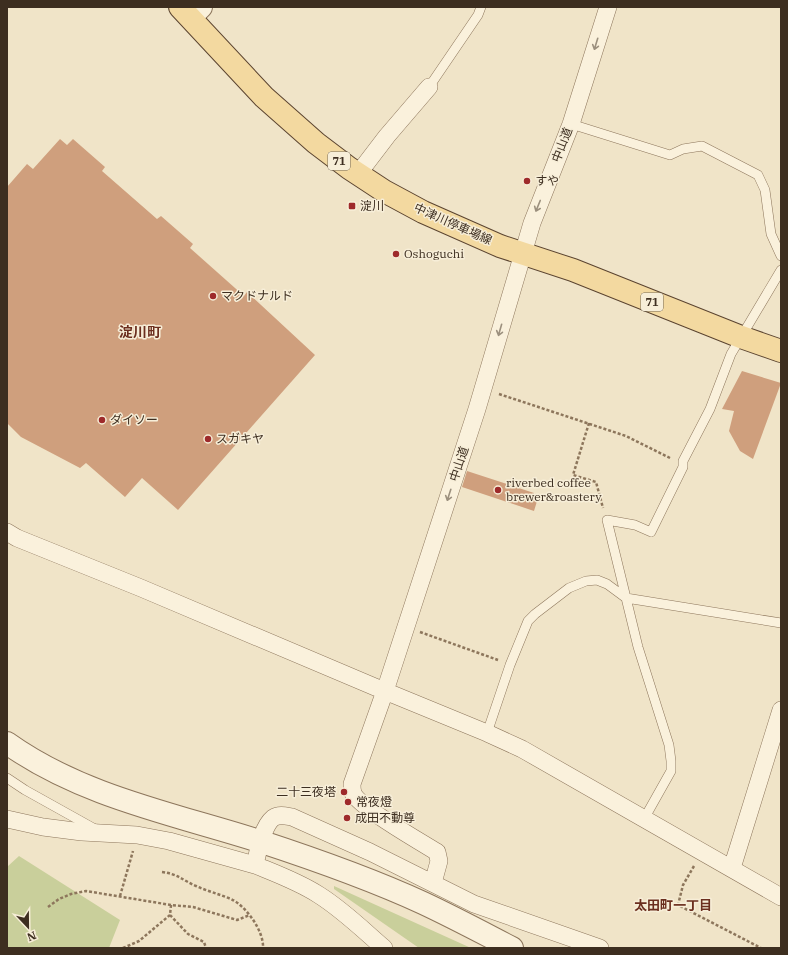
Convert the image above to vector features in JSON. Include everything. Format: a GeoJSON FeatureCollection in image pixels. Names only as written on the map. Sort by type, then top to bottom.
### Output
{"type":"FeatureCollection","features":[{"type":"Feature","properties":{"kind":"main road","name":"中津川停車場線"},"geometry":{"type":"LineString","coordinates":[[191,10],[264,97],[316,144],[384,191],[423,212],[500,246],[572,270],[741,337],[781,351]]}},
{"type":"Feature","properties":{"kind":"street","name":"中山道"},"geometry":{"type":"LineString","coordinates":[[433,883],[440,862],[437,852],[385,820],[360,802],[353,794],[352,784],[385,691],[483,388],[532,222],[571,124],[608,7]]}},
{"type":"Feature","properties":{"kind":"street"},"geometry":{"type":"LineString","coordinates":[[358,174],[387,136],[429,87]]}},
{"type":"Feature","properties":{"kind":"street"},"geometry":{"type":"LineString","coordinates":[[7,532],[17,538],[141,588],[522,749],[781,897]]}},
{"type":"Feature","properties":{"kind":"street"},"geometry":{"type":"LineString","coordinates":[[732,868],[781,710]]}},
{"type":"Feature","properties":{"kind":"street"},"geometry":{"type":"LineString","coordinates":[[7,743],[59,774],[108,794],[260,842],[355,875],[423,903],[512,948]]}},
{"type":"Feature","properties":{"kind":"street"},"geometry":{"type":"LineString","coordinates":[[255,865],[260,842],[269,824],[274,818],[281,816],[292,817],[370,852],[474,904],[600,948]]}},
{"type":"Feature","properties":{"kind":"street"},"geometry":{"type":"LineString","coordinates":[[7,819],[44,827],[82,832],[137,835],[169,841],[255,865],[293,881],[319,895],[348,916],[384,948]]}},
{"type":"Feature","properties":{"kind":"lane"},"geometry":{"type":"LineString","coordinates":[[429,87],[478,15],[481,7]]}},
{"type":"Feature","properties":{"kind":"lane"},"geometry":{"type":"LineString","coordinates":[[571,124],[670,155],[682,149],[702,146],[758,175],[765,190],[771,234],[781,256]]}},
{"type":"Feature","properties":{"kind":"lane"},"geometry":{"type":"LineString","coordinates":[[644,819],[671,771],[672,761],[669,745],[638,647],[607,520],[635,525],[651,532],[683,464],[683,461],[710,410],[731,354],[781,270]]}},
{"type":"Feature","properties":{"kind":"lane"},"geometry":{"type":"LineString","coordinates":[[487,733],[510,665],[528,621],[568,588],[586,581],[597,580],[607,584],[626,598],[781,622]]}},
{"type":"Feature","properties":{"kind":"lane"},"geometry":{"type":"LineString","coordinates":[[7,778],[24,790],[101,833]]}},
{"type":"Feature","properties":{"kind":"path"},"geometry":{"type":"LineString","coordinates":[[483,388],[626,436],[683,464]]}},
{"type":"Feature","properties":{"kind":"path"},"geometry":{"type":"LineString","coordinates":[[589,423],[573,475],[596,482],[607,520]]}},
{"type":"Feature","properties":{"kind":"path"},"geometry":{"type":"LineString","coordinates":[[406,627],[510,665]]}},
{"type":"Feature","properties":{"kind":"path"},"geometry":{"type":"LineString","coordinates":[[120,896],[137,835]]}},
{"type":"Feature","properties":{"kind":"path"},"geometry":{"type":"LineString","coordinates":[[703,852],[683,885],[678,905],[761,948]]}},
{"type":"Feature","properties":{"kind":"path"},"geometry":{"type":"LineString","coordinates":[[162,872],[173,873],[195,886],[232,899],[250,915],[259,929],[264,941],[264,948]]}},
{"type":"Feature","properties":{"kind":"path"},"geometry":{"type":"LineString","coordinates":[[48,907],[59,899],[71,894],[86,891],[172,905],[193,906],[237,920],[250,915]]}},
{"type":"Feature","properties":{"kind":"path"},"geometry":{"type":"LineString","coordinates":[[123,948],[139,941],[170,915],[172,905]]}},
{"type":"Feature","properties":{"kind":"path"},"geometry":{"type":"LineString","coordinates":[[170,915],[188,934],[204,942],[206,948]]}},
{"type":"Feature","properties":{"kind":"green space"},"geometry":{"type":"Polygon","coordinates":[[[19,856],[120,920],[109,948],[7,948],[7,867],[19,856]]]}},
{"type":"Feature","properties":{"kind":"green space"},"geometry":{"type":"Polygon","coordinates":[[[334,886],[471,948],[419,948],[334,889],[334,886]]]}},
{"type":"Feature","properties":{"kind":"building"},"geometry":{"type":"Polygon","coordinates":[[[60,139],[67,145],[73,139],[105,167],[102,171],[157,219],[161,216],[193,244],[190,248],[244,296],[247,292],[315,355],[178,510],[142,478],[125,497],[86,463],[80,468],[21,437],[7,423],[7,187],[27,164],[33,169],[60,139]]]}},
{"type":"Feature","properties":{"kind":"building"},"geometry":{"type":"Polygon","coordinates":[[[742,371],[781,383],[753,459],[740,451],[729,431],[734,411],[722,409],[742,371]]]}},
{"type":"Feature","properties":{"kind":"building","name":"riverbed coffee brewer&roastery"},"geometry":{"type":"Polygon","coordinates":[[[467,471],[534,493],[533,496],[538,498],[534,511],[462,487],[467,471]]]}},
{"type":"Feature","properties":{"kind":"place","name":"すや"},"geometry":{"type":"Point","coordinates":[527,181]}},
{"type":"Feature","properties":{"kind":"place","name":"淀川"},"geometry":{"type":"Point","coordinates":[352,206]}},
{"type":"Feature","properties":{"kind":"place","name":"Oshoguchi"},"geometry":{"type":"Point","coordinates":[396,254]}},
{"type":"Feature","properties":{"kind":"place","name":"マクドナルド"},"geometry":{"type":"Point","coordinates":[213,296]}},
{"type":"Feature","properties":{"kind":"place","name":"ダイソー"},"geometry":{"type":"Point","coordinates":[102,420]}},
{"type":"Feature","properties":{"kind":"place","name":"スガキヤ"},"geometry":{"type":"Point","coordinates":[208,439]}},
{"type":"Feature","properties":{"kind":"place","name":"riverbed coffee brewer&roastery"},"geometry":{"type":"Point","coordinates":[498,490]}},
{"type":"Feature","properties":{"kind":"place","name":"二十三夜塔"},"geometry":{"type":"Point","coordinates":[344,792]}},
{"type":"Feature","properties":{"kind":"place","name":"常夜燈"},"geometry":{"type":"Point","coordinates":[348,802]}},
{"type":"Feature","properties":{"kind":"place","name":"成田不動尊"},"geometry":{"type":"Point","coordinates":[347,818]}},
{"type":"Feature","properties":{"kind":"district","name":"淀川町"},"geometry":{"type":"Point","coordinates":[140,332]}},
{"type":"Feature","properties":{"kind":"district","name":"太田町一丁目"},"geometry":{"type":"Point","coordinates":[673,905]}}]}
